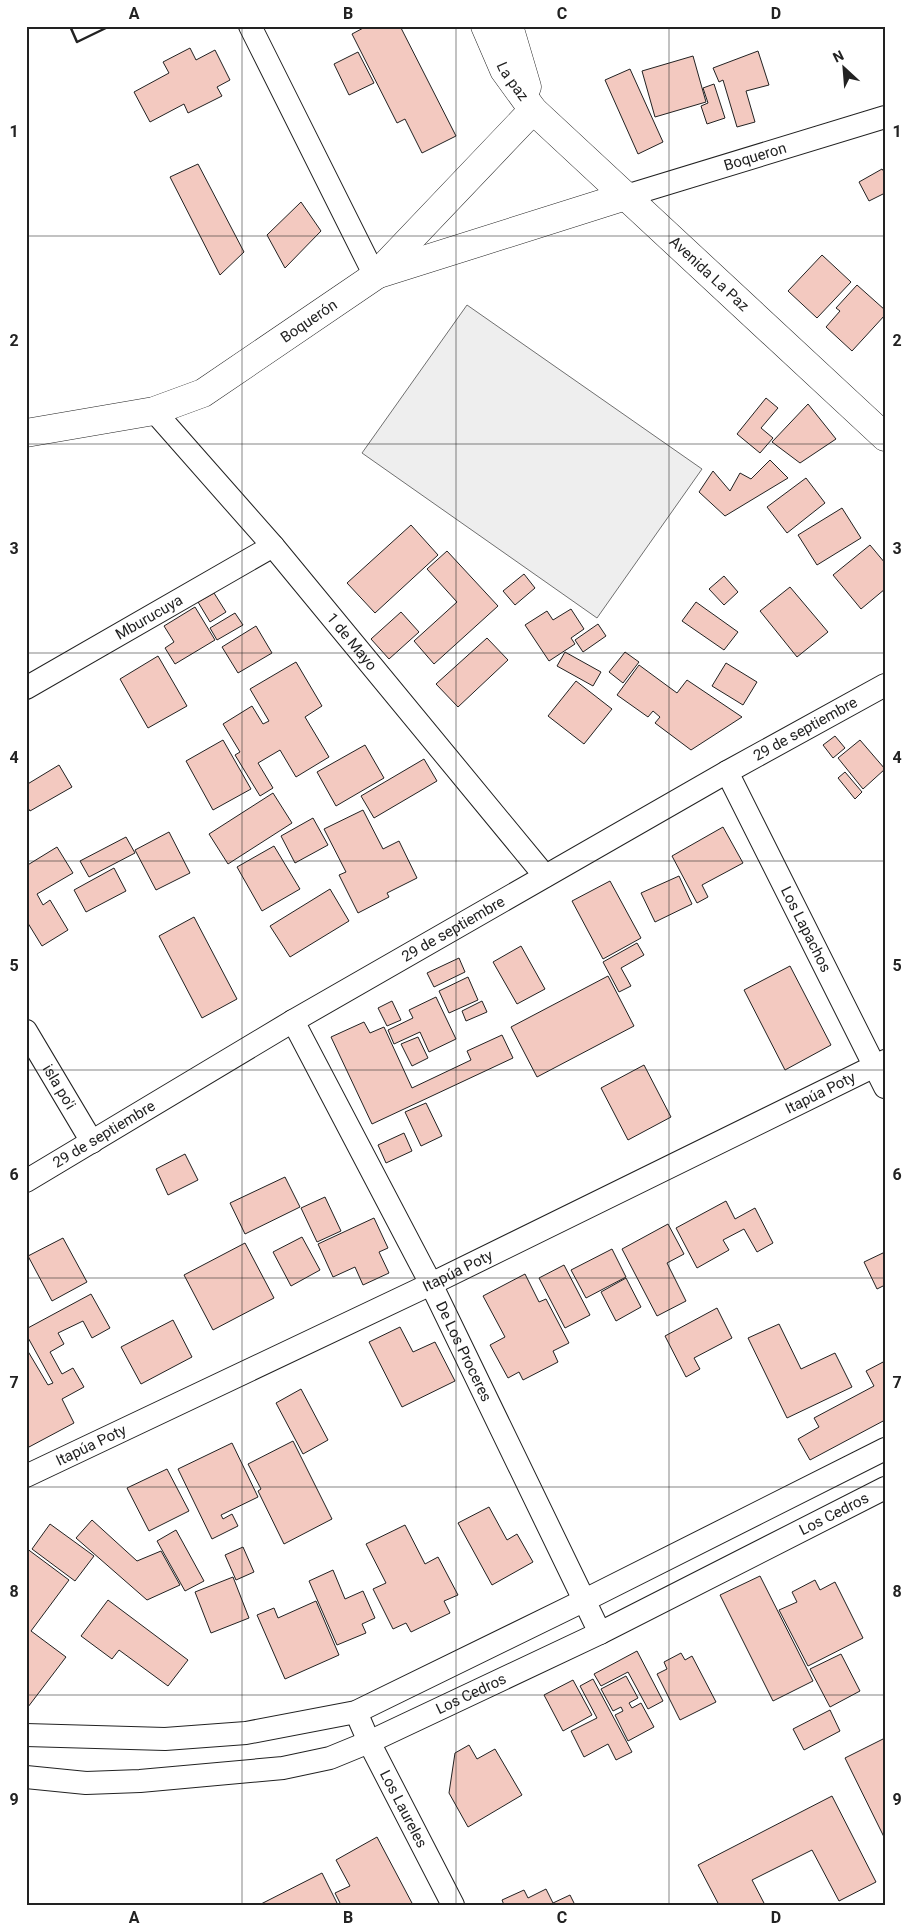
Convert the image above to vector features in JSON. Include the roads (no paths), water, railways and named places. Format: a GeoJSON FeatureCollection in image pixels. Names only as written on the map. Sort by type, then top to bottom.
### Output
{"type":"FeatureCollection","features":[{"type":"Feature","properties":{"kind":"street"},"geometry":{"type":"LineString","coordinates":[[250,26],[375,276],[626,196]]}},
{"type":"Feature","properties":{"kind":"street","name":"La paz"},"geometry":{"type":"LineString","coordinates":[[497,29],[504,70],[534,110]]}},
{"type":"Feature","properties":{"kind":"street","name":"Boquerón"},"geometry":{"type":"LineString","coordinates":[[26,433],[154,411],[202,393],[375,276],[534,110]]}},
{"type":"Feature","properties":{"kind":"street","name":"Avenida La Paz"},"geometry":{"type":"LineString","coordinates":[[534,110],[885,437]]}},
{"type":"Feature","properties":{"kind":"street","name":"Boqueron"},"geometry":{"type":"LineString","coordinates":[[626,196],[885,117]]}},
{"type":"Feature","properties":{"kind":"street","name":"1 de Mayo"},"geometry":{"type":"LineString","coordinates":[[154,411],[273,546],[545,876]]}},
{"type":"Feature","properties":{"kind":"street","name":"Mburucuya"},"geometry":{"type":"LineString","coordinates":[[26,688],[273,546]]}},
{"type":"Feature","properties":{"kind":"street","name":"29 de septiembre"},"geometry":{"type":"LineString","coordinates":[[26,1181],[293,1021],[727,772],[885,684]]}},
{"type":"Feature","properties":{"kind":"street","name":"Los Lapachos"},"geometry":{"type":"LineString","coordinates":[[727,772],[879,1063],[885,1087]]}},
{"type":"Feature","properties":{"kind":"street","name":"De Los Proceres"},"geometry":{"type":"LineString","coordinates":[[293,1021],[431,1284],[600,1633]]}},
{"type":"Feature","properties":{"kind":"street","name":"isla po'i"},"geometry":{"type":"LineString","coordinates":[[26,1031],[92,1142]]}},
{"type":"Feature","properties":{"kind":"street","name":"Itapúa Poty"},"geometry":{"type":"LineString","coordinates":[[26,1476],[431,1284],[879,1063]]}},
{"type":"Feature","properties":{"kind":"street"},"geometry":{"type":"LineString","coordinates":[[26,1736],[174,1739],[246,1733],[356,1712],[585,1600],[885,1448]]}},
{"type":"Feature","properties":{"kind":"street","name":"Los Cedros"},"geometry":{"type":"LineString","coordinates":[[26,1777],[86,1782],[131,1781],[283,1768],[330,1758],[369,1742],[600,1633],[885,1488]]}},
{"type":"Feature","properties":{"kind":"street","name":"Los Laureles"},"geometry":{"type":"LineString","coordinates":[[356,1712],[369,1742],[453,1905]]}}]}
